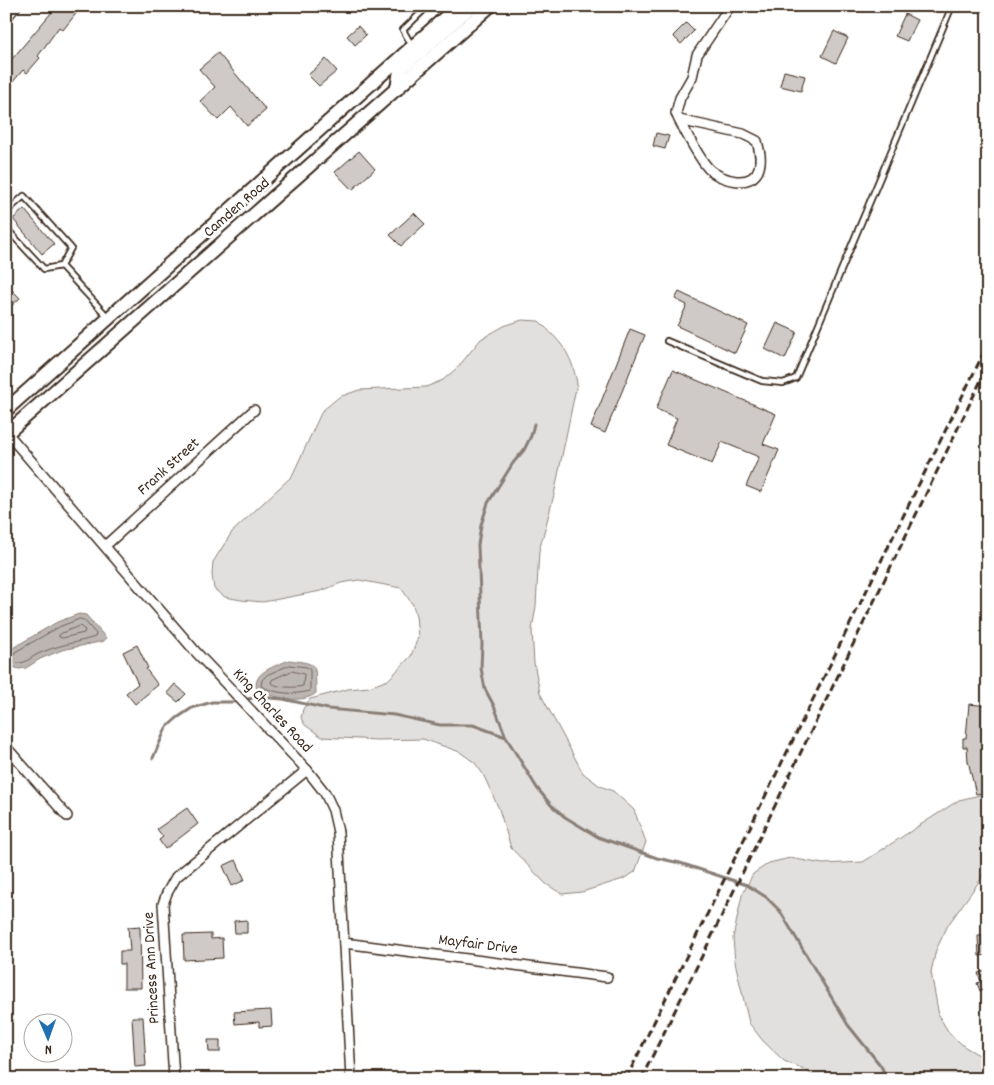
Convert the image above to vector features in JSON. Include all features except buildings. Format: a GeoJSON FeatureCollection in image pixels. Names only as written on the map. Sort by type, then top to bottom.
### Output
{"type":"FeatureCollection","features":[{"type":"Feature","properties":{"kind":"main road"},"geometry":{"type":"LineString","coordinates":[[397,88],[400,70],[472,6]]}},
{"type":"Feature","properties":{"kind":"main road","name":"Camden Road"},"geometry":{"type":"LineString","coordinates":[[6,433],[490,6]]}},
{"type":"Feature","properties":{"kind":"main road","name":"Camden Road"},"geometry":{"type":"LineString","coordinates":[[6,410],[413,47],[454,8]]}},
{"type":"Feature","properties":{"kind":"main road"},"geometry":{"type":"LineString","coordinates":[[6,418],[63,366],[105,321]]}},
{"type":"Feature","properties":{"kind":"street"},"geometry":{"type":"LineString","coordinates":[[6,18],[16,6]]}},
{"type":"Feature","properties":{"kind":"street"},"geometry":{"type":"LineString","coordinates":[[679,120],[743,134],[757,141],[761,155],[759,169],[752,178],[741,181],[728,180],[719,176],[709,169],[679,120],[676,113],[680,98],[692,77],[697,55],[730,6]]}},
{"type":"Feature","properties":{"kind":"street","name":"Frank Street"},"geometry":{"type":"LineString","coordinates":[[105,546],[254,410]]}},
{"type":"Feature","properties":{"kind":"street","name":"King Charles Road"},"geometry":{"type":"LineString","coordinates":[[6,433],[195,651],[306,770],[325,793],[333,810],[338,832],[351,1079]]}},
{"type":"Feature","properties":{"kind":"street"},"geometry":{"type":"LineString","coordinates":[[6,747],[67,816]]}},
{"type":"Feature","properties":{"kind":"street","name":"Princess Ann Drive"},"geometry":{"type":"LineString","coordinates":[[174,1079],[163,904],[167,893],[176,877],[306,770]]}},
{"type":"Feature","properties":{"kind":"street","name":"Mayfair Drive"},"geometry":{"type":"LineString","coordinates":[[344,943],[607,977]]}},
{"type":"Feature","properties":{"kind":"lane"},"geometry":{"type":"LineString","coordinates":[[413,47],[403,30],[428,6]]}},
{"type":"Feature","properties":{"kind":"lane"},"geometry":{"type":"LineString","coordinates":[[667,341],[762,381],[783,383],[796,378],[952,6]]}},
{"type":"Feature","properties":{"kind":"lane"},"geometry":{"type":"LineString","coordinates":[[6,212],[24,196],[71,248],[61,266]]}},
{"type":"Feature","properties":{"kind":"lane"},"geometry":{"type":"LineString","coordinates":[[6,228],[44,269],[61,266]]}},
{"type":"Feature","properties":{"kind":"lane"},"geometry":{"type":"LineString","coordinates":[[61,266],[105,321]]}},
{"type":"Feature","properties":{"kind":"shaded area"},"geometry":{"type":"Polygon","coordinates":[[[522,320],[539,321],[559,342],[568,355],[577,383],[554,495],[539,551],[536,606],[532,630],[534,663],[540,693],[583,773],[600,786],[613,791],[634,810],[646,842],[635,872],[623,879],[582,892],[562,894],[546,884],[511,848],[499,809],[483,774],[475,763],[460,752],[423,739],[377,740],[322,737],[305,725],[301,718],[303,709],[310,699],[348,689],[369,687],[388,680],[411,656],[418,637],[416,616],[413,605],[401,588],[359,580],[341,583],[321,591],[263,602],[225,597],[214,589],[212,575],[213,562],[232,532],[292,476],[322,411],[339,397],[359,390],[426,387],[443,380],[458,367],[481,339],[504,326],[522,320]]]}},
{"type":"Feature","properties":{"kind":"shaded area"},"geometry":{"type":"Polygon","coordinates":[[[984,794],[988,798],[988,865],[981,879],[948,925],[936,950],[931,972],[939,1016],[949,1033],[965,1047],[988,1060],[988,1079],[817,1079],[804,1069],[784,1061],[763,1041],[749,1023],[735,962],[733,938],[742,895],[753,874],[769,863],[790,858],[823,864],[863,862],[959,800],[984,794]]]}},
{"type":"Feature","properties":{"kind":"water"},"geometry":{"type":"Polygon","coordinates":[[[79,614],[86,615],[106,638],[104,641],[62,650],[40,659],[26,668],[19,669],[10,666],[7,658],[11,649],[57,622],[79,614]]]}},
{"type":"Feature","properties":{"kind":"water"},"geometry":{"type":"Polygon","coordinates":[[[289,660],[306,663],[314,667],[316,693],[303,699],[287,699],[257,690],[256,684],[261,674],[289,660]]]}},
{"type":"Feature","properties":{"kind":"waterway"},"geometry":{"type":"LineString","coordinates":[[534,424],[531,436],[524,450],[513,463],[488,503],[481,525],[478,545],[482,644],[481,668],[485,689],[506,737],[537,788],[551,805],[565,817],[598,837],[657,858],[680,863],[747,885],[766,897],[780,911],[848,1025],[881,1066],[887,1079]]}},
{"type":"Feature","properties":{"kind":"waterway"},"geometry":{"type":"LineString","coordinates":[[153,758],[166,728],[192,708],[212,702],[233,702],[258,697],[283,699],[328,709],[394,715],[440,725],[473,725],[506,737]]}},
{"type":"Feature","properties":{"kind":"railway"},"geometry":{"type":"LineString","coordinates":[[626,1079],[988,344]]}},
{"type":"Feature","properties":{"kind":"railway"},"geometry":{"type":"LineString","coordinates":[[641,1079],[988,366]]}}]}
